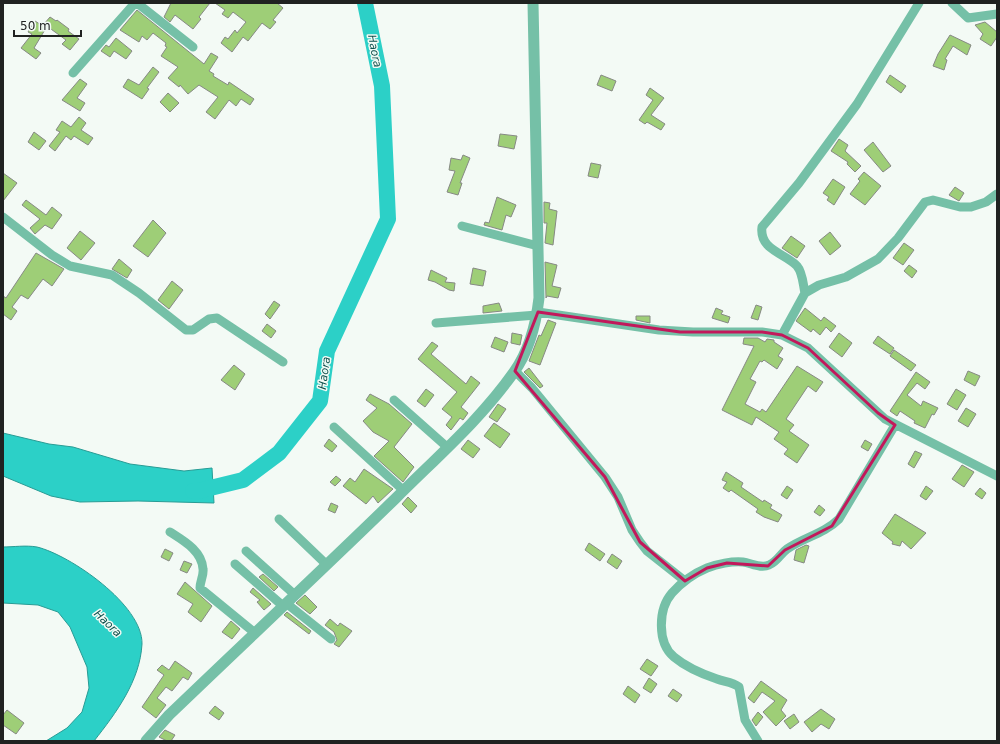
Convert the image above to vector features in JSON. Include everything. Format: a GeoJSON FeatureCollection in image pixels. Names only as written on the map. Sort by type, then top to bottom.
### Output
{"type":"FeatureCollection","features":[{"type":"Feature","properties":{"kind":"street"},"geometry":{"type":"LineString","coordinates":[[73,73],[136,3],[193,47]]}},
{"type":"Feature","properties":{"kind":"street"},"geometry":{"type":"LineString","coordinates":[[146,741],[169,716],[327,565],[488,406],[515,371],[524,354],[537,314],[538,246],[533,3]]}},
{"type":"Feature","properties":{"kind":"street"},"geometry":{"type":"LineString","coordinates":[[805,293],[797,266],[776,253],[766,242],[763,237],[762,227],[799,183],[857,104],[919,3]]}},
{"type":"Feature","properties":{"kind":"street"},"geometry":{"type":"LineString","coordinates":[[952,3],[968,18],[997,14]]}},
{"type":"Feature","properties":{"kind":"street"},"geometry":{"type":"LineString","coordinates":[[782,335],[805,293],[819,285],[846,277],[878,259],[898,238],[922,205],[927,201],[933,200],[960,207],[972,207],[986,202],[997,194]]}},
{"type":"Feature","properties":{"kind":"street"},"geometry":{"type":"LineString","coordinates":[[3,216],[52,255],[70,266],[112,275],[139,293],[186,330],[193,330],[209,319],[217,318],[283,362]]}},
{"type":"Feature","properties":{"kind":"street"},"geometry":{"type":"LineString","coordinates":[[462,226],[538,246]]}},
{"type":"Feature","properties":{"kind":"street"},"geometry":{"type":"LineString","coordinates":[[436,323],[537,314],[659,330],[693,332],[762,332],[782,335],[808,348],[873,409],[895,425],[997,476]]}},
{"type":"Feature","properties":{"kind":"street"},"geometry":{"type":"LineString","coordinates":[[515,371],[532,388],[605,477],[618,497],[632,530],[647,551],[685,581]]}},
{"type":"Feature","properties":{"kind":"street"},"geometry":{"type":"LineString","coordinates":[[394,400],[447,447]]}},
{"type":"Feature","properties":{"kind":"street"},"geometry":{"type":"LineString","coordinates":[[758,741],[745,720],[739,687],[732,682],[709,677],[684,664],[668,651],[661,633],[665,607],[671,593],[685,581],[707,568],[727,563],[742,562],[758,566],[768,566],[778,560],[785,550],[832,526],[839,519],[895,425]]}},
{"type":"Feature","properties":{"kind":"street"},"geometry":{"type":"LineString","coordinates":[[334,427],[403,490]]}},
{"type":"Feature","properties":{"kind":"street"},"geometry":{"type":"LineString","coordinates":[[279,519],[327,565]]}},
{"type":"Feature","properties":{"kind":"street"},"geometry":{"type":"LineString","coordinates":[[170,532],[191,546],[202,562],[204,570],[200,588],[255,633]]}},
{"type":"Feature","properties":{"kind":"street"},"geometry":{"type":"LineString","coordinates":[[246,551],[295,595]]}},
{"type":"Feature","properties":{"kind":"street"},"geometry":{"type":"LineString","coordinates":[[235,564],[285,605],[331,639]]}},
{"type":"Feature","properties":{"kind":"highlighted area"},"geometry":{"type":"Polygon","coordinates":[[[538,312],[680,332],[762,332],[782,335],[808,348],[878,413],[895,425],[832,526],[785,550],[768,566],[727,563],[707,568],[685,581],[640,542],[605,477],[515,371],[538,312]]]}},
{"type":"Feature","properties":{"kind":"water"},"geometry":{"type":"Polygon","coordinates":[[[3,433],[49,444],[73,447],[130,464],[184,471],[212,468],[214,503],[138,501],[80,502],[51,496],[3,476],[3,433]]]}},
{"type":"Feature","properties":{"kind":"water"},"geometry":{"type":"Polygon","coordinates":[[[3,547],[37,547],[67,560],[85,571],[118,598],[131,614],[139,629],[142,644],[137,671],[132,684],[118,708],[94,741],[46,741],[67,728],[82,712],[89,688],[87,667],[70,627],[58,612],[38,605],[3,603],[3,547]]]}},
{"type":"Feature","properties":{"kind":"building"},"geometry":{"type":"Polygon","coordinates":[[[171,3],[210,3],[199,17],[201,19],[193,29],[175,15],[170,22],[164,17],[171,3]]]}},
{"type":"Feature","properties":{"kind":"building"},"geometry":{"type":"Polygon","coordinates":[[[215,3],[277,3],[283,8],[273,20],[276,22],[270,29],[262,23],[248,41],[243,37],[232,52],[221,43],[225,37],[228,39],[235,30],[237,33],[246,22],[233,12],[228,18],[222,14],[225,10],[215,3]]]}},
{"type":"Feature","properties":{"kind":"building"},"geometry":{"type":"Polygon","coordinates":[[[137,10],[204,64],[211,53],[218,57],[209,71],[214,74],[213,76],[228,85],[229,82],[254,99],[250,105],[241,99],[236,106],[229,100],[215,119],[206,112],[218,97],[199,85],[188,94],[180,85],[179,87],[168,78],[178,67],[161,56],[167,47],[165,46],[166,43],[153,33],[147,40],[142,36],[139,42],[120,30],[137,10]]]}},
{"type":"Feature","properties":{"kind":"building"},"geometry":{"type":"Polygon","coordinates":[[[50,17],[56,21],[57,20],[69,29],[68,31],[79,39],[70,50],[62,44],[66,40],[44,24],[50,17]]]}},
{"type":"Feature","properties":{"kind":"building"},"geometry":{"type":"Polygon","coordinates":[[[35,21],[46,28],[34,48],[41,53],[36,59],[21,48],[32,34],[28,32],[35,21]]]}},
{"type":"Feature","properties":{"kind":"building"},"geometry":{"type":"Polygon","coordinates":[[[985,22],[997,32],[997,37],[991,46],[980,39],[983,34],[975,25],[985,22]]]}},
{"type":"Feature","properties":{"kind":"building"},"geometry":{"type":"Polygon","coordinates":[[[950,35],[971,45],[967,55],[953,46],[945,59],[947,60],[944,70],[933,66],[938,54],[950,35]]]}},
{"type":"Feature","properties":{"kind":"building"},"geometry":{"type":"Polygon","coordinates":[[[116,38],[132,51],[126,59],[114,51],[110,57],[101,51],[106,45],[109,47],[116,38]]]}},
{"type":"Feature","properties":{"kind":"building"},"geometry":{"type":"Polygon","coordinates":[[[153,67],[159,72],[147,88],[149,89],[142,99],[123,87],[128,79],[139,85],[153,67]]]}},
{"type":"Feature","properties":{"kind":"building"},"geometry":{"type":"Polygon","coordinates":[[[601,75],[616,81],[612,91],[597,85],[601,75]]]}},
{"type":"Feature","properties":{"kind":"building"},"geometry":{"type":"Polygon","coordinates":[[[890,75],[906,86],[901,93],[886,82],[890,75]]]}},
{"type":"Feature","properties":{"kind":"building"},"geometry":{"type":"Polygon","coordinates":[[[80,79],[87,84],[77,98],[85,103],[80,111],[62,100],[80,79]]]}},
{"type":"Feature","properties":{"kind":"building"},"geometry":{"type":"Polygon","coordinates":[[[650,88],[664,98],[651,115],[665,124],[661,130],[647,122],[645,124],[639,120],[653,100],[646,95],[650,88]]]}},
{"type":"Feature","properties":{"kind":"building"},"geometry":{"type":"Polygon","coordinates":[[[168,93],[179,103],[170,112],[160,102],[168,93]]]}},
{"type":"Feature","properties":{"kind":"building"},"geometry":{"type":"Polygon","coordinates":[[[79,117],[86,123],[81,130],[93,138],[88,145],[74,136],[71,140],[66,136],[55,151],[49,146],[60,132],[56,130],[62,121],[71,127],[79,117]]]}},
{"type":"Feature","properties":{"kind":"building"},"geometry":{"type":"Polygon","coordinates":[[[34,132],[46,141],[39,150],[28,142],[34,132]]]}},
{"type":"Feature","properties":{"kind":"building"},"geometry":{"type":"Polygon","coordinates":[[[500,134],[517,136],[514,149],[498,146],[500,134]]]}},
{"type":"Feature","properties":{"kind":"building"},"geometry":{"type":"Polygon","coordinates":[[[839,139],[848,145],[845,151],[861,166],[855,172],[847,164],[848,162],[831,151],[839,139]]]}},
{"type":"Feature","properties":{"kind":"building"},"geometry":{"type":"Polygon","coordinates":[[[873,142],[891,166],[883,172],[864,150],[873,142]]]}},
{"type":"Feature","properties":{"kind":"building"},"geometry":{"type":"Polygon","coordinates":[[[463,155],[470,158],[460,183],[462,183],[458,195],[447,192],[455,171],[449,170],[451,158],[461,160],[463,155]]]}},
{"type":"Feature","properties":{"kind":"building"},"geometry":{"type":"Polygon","coordinates":[[[591,163],[601,165],[598,178],[588,176],[591,163]]]}},
{"type":"Feature","properties":{"kind":"building"},"geometry":{"type":"Polygon","coordinates":[[[864,172],[881,186],[865,205],[850,194],[860,181],[858,179],[864,172]]]}},
{"type":"Feature","properties":{"kind":"building"},"geometry":{"type":"Polygon","coordinates":[[[3,173],[17,183],[3,201],[3,173]]]}},
{"type":"Feature","properties":{"kind":"building"},"geometry":{"type":"Polygon","coordinates":[[[833,179],[845,187],[834,205],[827,200],[829,197],[823,193],[833,179]]]}},
{"type":"Feature","properties":{"kind":"building"},"geometry":{"type":"Polygon","coordinates":[[[955,187],[964,193],[959,201],[949,195],[955,187]]]}},
{"type":"Feature","properties":{"kind":"building"},"geometry":{"type":"Polygon","coordinates":[[[497,197],[516,205],[511,217],[506,215],[502,230],[484,225],[485,222],[489,223],[497,197]]]}},
{"type":"Feature","properties":{"kind":"building"},"geometry":{"type":"Polygon","coordinates":[[[26,200],[46,215],[52,207],[62,215],[52,229],[45,225],[35,234],[30,228],[40,219],[22,205],[26,200]]]}},
{"type":"Feature","properties":{"kind":"building"},"geometry":{"type":"Polygon","coordinates":[[[544,202],[550,203],[549,209],[557,211],[553,245],[545,243],[547,223],[544,223],[544,202]]]}},
{"type":"Feature","properties":{"kind":"building"},"geometry":{"type":"Polygon","coordinates":[[[153,220],[166,233],[148,257],[133,246],[153,220]]]}},
{"type":"Feature","properties":{"kind":"building"},"geometry":{"type":"Polygon","coordinates":[[[80,231],[95,243],[81,260],[67,248],[80,231]]]}},
{"type":"Feature","properties":{"kind":"building"},"geometry":{"type":"Polygon","coordinates":[[[830,232],[841,246],[830,255],[819,241],[830,232]]]}},
{"type":"Feature","properties":{"kind":"building"},"geometry":{"type":"Polygon","coordinates":[[[791,236],[805,246],[797,258],[782,248],[791,236]]]}},
{"type":"Feature","properties":{"kind":"building"},"geometry":{"type":"Polygon","coordinates":[[[904,243],[914,250],[903,265],[893,258],[904,243]]]}},
{"type":"Feature","properties":{"kind":"building"},"geometry":{"type":"Polygon","coordinates":[[[36,253],[64,269],[52,286],[43,279],[28,299],[21,295],[12,307],[17,311],[11,320],[3,314],[3,296],[6,298],[36,253]]]}},
{"type":"Feature","properties":{"kind":"building"},"geometry":{"type":"Polygon","coordinates":[[[119,259],[132,270],[127,278],[112,269],[119,259]]]}},
{"type":"Feature","properties":{"kind":"building"},"geometry":{"type":"Polygon","coordinates":[[[545,262],[557,265],[552,286],[561,288],[558,298],[547,296],[546,298],[545,262]]]}},
{"type":"Feature","properties":{"kind":"building"},"geometry":{"type":"Polygon","coordinates":[[[909,265],[917,271],[912,278],[904,271],[909,265]]]}},
{"type":"Feature","properties":{"kind":"building"},"geometry":{"type":"Polygon","coordinates":[[[473,268],[486,271],[483,286],[470,284],[473,268]]]}},
{"type":"Feature","properties":{"kind":"building"},"geometry":{"type":"Polygon","coordinates":[[[431,270],[447,278],[445,282],[455,283],[454,291],[428,280],[431,270]]]}},
{"type":"Feature","properties":{"kind":"building"},"geometry":{"type":"Polygon","coordinates":[[[172,281],[183,290],[169,309],[158,300],[172,281]]]}},
{"type":"Feature","properties":{"kind":"building"},"geometry":{"type":"Polygon","coordinates":[[[274,301],[280,305],[270,319],[265,314],[274,301]]]}},
{"type":"Feature","properties":{"kind":"building"},"geometry":{"type":"Polygon","coordinates":[[[499,303],[502,311],[483,313],[483,306],[499,303]]]}},
{"type":"Feature","properties":{"kind":"building"},"geometry":{"type":"Polygon","coordinates":[[[756,305],[762,307],[758,320],[751,318],[756,305]]]}},
{"type":"Feature","properties":{"kind":"building"},"geometry":{"type":"Polygon","coordinates":[[[716,308],[723,311],[721,314],[730,317],[728,323],[712,318],[716,308]]]}},
{"type":"Feature","properties":{"kind":"building"},"geometry":{"type":"Polygon","coordinates":[[[805,308],[821,321],[824,317],[836,326],[831,332],[826,327],[820,335],[813,329],[811,332],[796,321],[805,308]]]}},
{"type":"Feature","properties":{"kind":"building"},"geometry":{"type":"Polygon","coordinates":[[[636,316],[650,316],[650,323],[636,320],[636,316]]]}},
{"type":"Feature","properties":{"kind":"building"},"geometry":{"type":"Polygon","coordinates":[[[548,320],[556,323],[540,365],[529,361],[539,335],[541,336],[548,320]]]}},
{"type":"Feature","properties":{"kind":"building"},"geometry":{"type":"Polygon","coordinates":[[[267,324],[276,331],[271,338],[262,331],[267,324]]]}},
{"type":"Feature","properties":{"kind":"building"},"geometry":{"type":"Polygon","coordinates":[[[512,333],[522,335],[520,345],[511,343],[512,333]]]}},
{"type":"Feature","properties":{"kind":"building"},"geometry":{"type":"Polygon","coordinates":[[[839,333],[852,343],[842,357],[829,347],[839,333]]]}},
{"type":"Feature","properties":{"kind":"building"},"geometry":{"type":"Polygon","coordinates":[[[878,336],[894,348],[890,354],[873,343],[878,336]]]}},
{"type":"Feature","properties":{"kind":"building"},"geometry":{"type":"Polygon","coordinates":[[[495,337],[508,342],[504,352],[491,347],[495,337]]]}},
{"type":"Feature","properties":{"kind":"building"},"geometry":{"type":"Polygon","coordinates":[[[744,338],[758,338],[765,342],[767,339],[774,340],[774,342],[783,348],[778,356],[783,359],[777,369],[764,360],[762,362],[760,361],[750,379],[756,382],[745,404],[760,412],[762,409],[766,412],[797,366],[823,382],[816,392],[808,386],[786,419],[794,425],[789,431],[809,445],[797,463],[784,454],[788,449],[774,439],[779,432],[756,417],[752,425],[722,410],[754,346],[743,344],[744,338]]]}},
{"type":"Feature","properties":{"kind":"building"},"geometry":{"type":"Polygon","coordinates":[[[432,342],[438,346],[431,354],[466,384],[471,376],[480,383],[461,407],[468,413],[463,420],[460,418],[451,430],[446,425],[452,417],[442,409],[457,392],[418,359],[432,342]]]}},
{"type":"Feature","properties":{"kind":"building"},"geometry":{"type":"Polygon","coordinates":[[[894,350],[916,365],[911,371],[890,356],[894,350]]]}},
{"type":"Feature","properties":{"kind":"building"},"geometry":{"type":"Polygon","coordinates":[[[234,365],[245,374],[235,390],[221,380],[234,365]]]}},
{"type":"Feature","properties":{"kind":"building"},"geometry":{"type":"Polygon","coordinates":[[[529,368],[543,386],[540,388],[524,372],[529,368]]]}},
{"type":"Feature","properties":{"kind":"building"},"geometry":{"type":"Polygon","coordinates":[[[968,371],[980,376],[975,386],[964,380],[968,371]]]}},
{"type":"Feature","properties":{"kind":"building"},"geometry":{"type":"Polygon","coordinates":[[[916,372],[930,382],[925,389],[917,383],[907,395],[921,406],[923,401],[938,408],[934,415],[932,414],[925,428],[914,423],[915,421],[900,411],[897,416],[890,411],[916,372]]]}},
{"type":"Feature","properties":{"kind":"building"},"geometry":{"type":"Polygon","coordinates":[[[426,389],[434,395],[425,407],[417,401],[426,389]]]}},
{"type":"Feature","properties":{"kind":"building"},"geometry":{"type":"Polygon","coordinates":[[[956,389],[966,395],[957,410],[947,404],[956,389]]]}},
{"type":"Feature","properties":{"kind":"building"},"geometry":{"type":"Polygon","coordinates":[[[370,394],[389,404],[412,424],[394,447],[414,467],[403,482],[374,456],[389,441],[373,432],[363,421],[377,408],[366,400],[370,394]]]}},
{"type":"Feature","properties":{"kind":"building"},"geometry":{"type":"Polygon","coordinates":[[[498,404],[506,409],[497,422],[489,417],[498,404]]]}},
{"type":"Feature","properties":{"kind":"building"},"geometry":{"type":"Polygon","coordinates":[[[966,408],[976,414],[968,427],[958,421],[966,408]]]}},
{"type":"Feature","properties":{"kind":"building"},"geometry":{"type":"Polygon","coordinates":[[[494,423],[510,434],[500,448],[484,436],[494,423]]]}},
{"type":"Feature","properties":{"kind":"building"},"geometry":{"type":"Polygon","coordinates":[[[329,439],[337,446],[332,452],[324,446],[329,439]]]}},
{"type":"Feature","properties":{"kind":"building"},"geometry":{"type":"Polygon","coordinates":[[[468,440],[480,449],[473,458],[461,449],[468,440]]]}},
{"type":"Feature","properties":{"kind":"building"},"geometry":{"type":"Polygon","coordinates":[[[865,440],[872,444],[868,451],[861,447],[865,440]]]}},
{"type":"Feature","properties":{"kind":"building"},"geometry":{"type":"Polygon","coordinates":[[[915,451],[922,454],[914,468],[908,464],[915,451]]]}},
{"type":"Feature","properties":{"kind":"building"},"geometry":{"type":"Polygon","coordinates":[[[962,465],[974,472],[964,487],[952,479],[962,465]]]}},
{"type":"Feature","properties":{"kind":"building"},"geometry":{"type":"Polygon","coordinates":[[[364,469],[393,489],[378,503],[373,496],[366,504],[343,486],[350,478],[355,482],[364,469]]]}},
{"type":"Feature","properties":{"kind":"building"},"geometry":{"type":"Polygon","coordinates":[[[726,472],[743,483],[741,487],[763,502],[764,500],[772,505],[770,508],[782,515],[778,522],[764,517],[756,512],[758,509],[731,490],[729,492],[723,488],[727,482],[722,480],[726,472]]]}},
{"type":"Feature","properties":{"kind":"building"},"geometry":{"type":"Polygon","coordinates":[[[336,476],[341,480],[335,486],[330,482],[336,476]]]}},
{"type":"Feature","properties":{"kind":"building"},"geometry":{"type":"Polygon","coordinates":[[[787,486],[793,490],[787,499],[781,495],[787,486]]]}},
{"type":"Feature","properties":{"kind":"building"},"geometry":{"type":"Polygon","coordinates":[[[926,486],[933,491],[926,500],[920,496],[926,486]]]}},
{"type":"Feature","properties":{"kind":"building"},"geometry":{"type":"Polygon","coordinates":[[[980,488],[986,493],[982,499],[975,494],[980,488]]]}},
{"type":"Feature","properties":{"kind":"building"},"geometry":{"type":"Polygon","coordinates":[[[408,497],[417,506],[411,513],[402,504],[408,497]]]}},
{"type":"Feature","properties":{"kind":"building"},"geometry":{"type":"Polygon","coordinates":[[[331,503],[338,506],[335,513],[328,510],[331,503]]]}},
{"type":"Feature","properties":{"kind":"building"},"geometry":{"type":"Polygon","coordinates":[[[819,505],[825,510],[820,516],[814,512],[819,505]]]}},
{"type":"Feature","properties":{"kind":"building"},"geometry":{"type":"Polygon","coordinates":[[[895,514],[926,533],[911,549],[902,541],[900,546],[892,544],[893,542],[882,533],[895,514]]]}},
{"type":"Feature","properties":{"kind":"building"},"geometry":{"type":"Polygon","coordinates":[[[589,543],[605,554],[600,561],[585,550],[589,543]]]}},
{"type":"Feature","properties":{"kind":"building"},"geometry":{"type":"Polygon","coordinates":[[[806,545],[809,546],[804,563],[794,560],[796,550],[806,545]]]}},
{"type":"Feature","properties":{"kind":"building"},"geometry":{"type":"Polygon","coordinates":[[[165,549],[173,553],[169,561],[161,557],[165,549]]]}},
{"type":"Feature","properties":{"kind":"building"},"geometry":{"type":"Polygon","coordinates":[[[612,554],[622,561],[617,569],[607,562],[612,554]]]}},
{"type":"Feature","properties":{"kind":"building"},"geometry":{"type":"Polygon","coordinates":[[[184,561],[192,564],[187,573],[180,570],[184,561]]]}},
{"type":"Feature","properties":{"kind":"building"},"geometry":{"type":"Polygon","coordinates":[[[263,574],[278,587],[274,591],[259,577],[263,574]]]}},
{"type":"Feature","properties":{"kind":"building"},"geometry":{"type":"Polygon","coordinates":[[[185,582],[212,606],[201,622],[188,612],[193,604],[177,594],[185,582]]]}},
{"type":"Feature","properties":{"kind":"building"},"geometry":{"type":"Polygon","coordinates":[[[253,588],[271,604],[264,610],[257,602],[260,600],[250,592],[253,588]]]}},
{"type":"Feature","properties":{"kind":"building"},"geometry":{"type":"Polygon","coordinates":[[[305,595],[317,607],[310,614],[296,603],[305,595]]]}},
{"type":"Feature","properties":{"kind":"building"},"geometry":{"type":"Polygon","coordinates":[[[287,612],[311,631],[309,634],[284,615],[287,612]]]}},
{"type":"Feature","properties":{"kind":"building"},"geometry":{"type":"Polygon","coordinates":[[[330,619],[338,626],[340,623],[352,631],[339,647],[334,644],[337,640],[334,632],[325,625],[330,619]]]}},
{"type":"Feature","properties":{"kind":"building"},"geometry":{"type":"Polygon","coordinates":[[[231,621],[240,629],[232,639],[222,632],[231,621]]]}},
{"type":"Feature","properties":{"kind":"building"},"geometry":{"type":"Polygon","coordinates":[[[647,659],[658,666],[651,676],[640,669],[647,659]]]}},
{"type":"Feature","properties":{"kind":"building"},"geometry":{"type":"Polygon","coordinates":[[[175,661],[192,673],[188,680],[183,677],[172,691],[166,687],[157,698],[166,705],[156,718],[142,707],[164,675],[157,670],[162,665],[169,670],[175,661]]]}},
{"type":"Feature","properties":{"kind":"building"},"geometry":{"type":"Polygon","coordinates":[[[649,678],[657,684],[651,693],[643,688],[649,678]]]}},
{"type":"Feature","properties":{"kind":"building"},"geometry":{"type":"Polygon","coordinates":[[[761,681],[787,700],[781,710],[786,716],[776,726],[763,712],[775,701],[762,692],[754,703],[748,698],[761,681]]]}},
{"type":"Feature","properties":{"kind":"building"},"geometry":{"type":"Polygon","coordinates":[[[628,686],[640,695],[635,703],[623,694],[628,686]]]}},
{"type":"Feature","properties":{"kind":"building"},"geometry":{"type":"Polygon","coordinates":[[[673,689],[682,695],[677,702],[668,696],[673,689]]]}},
{"type":"Feature","properties":{"kind":"building"},"geometry":{"type":"Polygon","coordinates":[[[215,706],[224,713],[219,720],[209,713],[215,706]]]}},
{"type":"Feature","properties":{"kind":"building"},"geometry":{"type":"Polygon","coordinates":[[[821,709],[835,719],[829,729],[821,724],[812,732],[804,722],[821,709]]]}},
{"type":"Feature","properties":{"kind":"building"},"geometry":{"type":"Polygon","coordinates":[[[7,710],[24,723],[16,734],[3,725],[3,715],[7,710]]]}},
{"type":"Feature","properties":{"kind":"building"},"geometry":{"type":"Polygon","coordinates":[[[758,712],[763,717],[756,726],[752,720],[758,712]]]}},
{"type":"Feature","properties":{"kind":"building"},"geometry":{"type":"Polygon","coordinates":[[[794,714],[799,722],[790,729],[784,721],[794,714]]]}},
{"type":"Feature","properties":{"kind":"building"},"geometry":{"type":"Polygon","coordinates":[[[165,730],[175,735],[171,741],[167,741],[159,737],[165,730]]]}},
{"type":"Feature","properties":{"kind":"waterway","name":"Haora"},"geometry":{"type":"LineString","coordinates":[[193,491],[243,480],[279,453],[320,401],[327,351],[388,219],[382,86],[365,3]]}}]}
